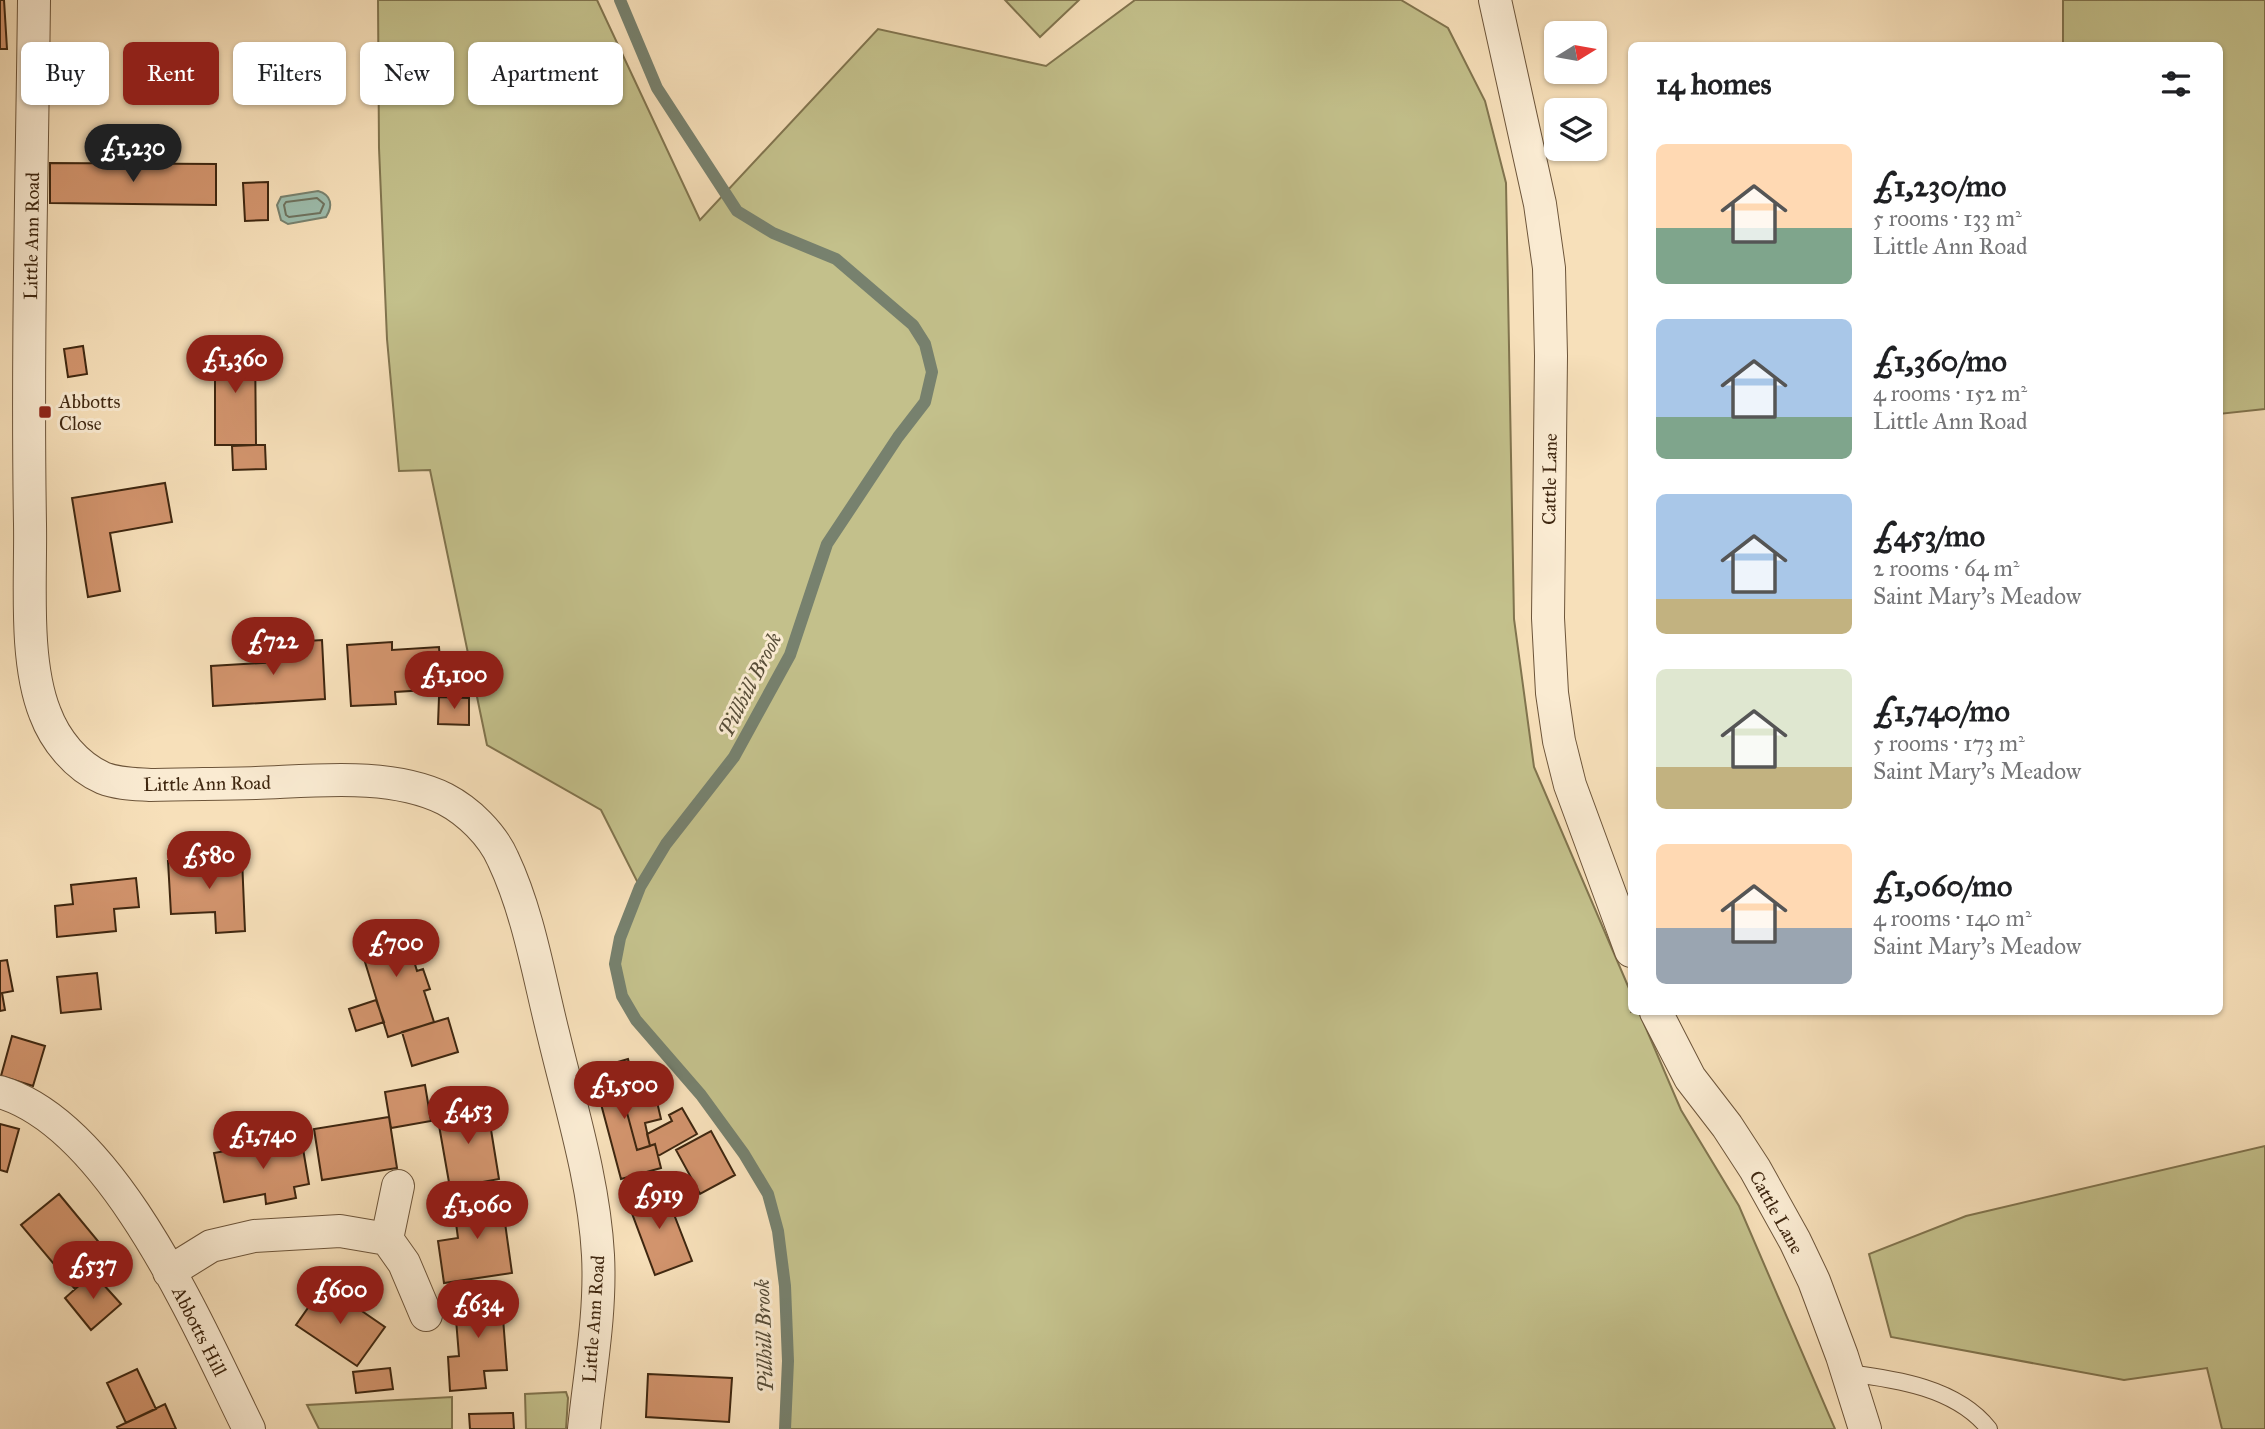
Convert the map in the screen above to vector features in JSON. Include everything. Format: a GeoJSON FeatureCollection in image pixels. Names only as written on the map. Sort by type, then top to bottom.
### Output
{"type":"FeatureCollection","features":[{"type":"Feature","properties":{"kind":"street","name":"Little Ann Road"},"geometry":{"type":"LineString","coordinates":[[34,0],[15,475],[32,647],[37,687],[44,712],[55,735],[85,767],[105,779],[127,783],[327,780],[404,786],[445,799],[464,811],[494,843],[503,858],[530,937],[592,1198],[598,1284],[584,1429]]}},
{"type":"Feature","properties":{"kind":"street","name":"Cattle Lane"},"geometry":{"type":"LineString","coordinates":[[1495,0],[1540,204],[1549,268],[1551,356],[1548,618],[1552,693],[1570,785],[1628,943]]}},
{"type":"Feature","properties":{"kind":"street","name":"Cattle Lane"},"geometry":{"type":"LineString","coordinates":[[1658,1015],[1690,1078],[1727,1126],[1795,1241],[1814,1282],[1865,1429]]}},
{"type":"Feature","properties":{"kind":"street","name":"Abbotts Hill"},"geometry":{"type":"LineString","coordinates":[[0,1092],[14,1097],[61,1126],[99,1164],[132,1209],[169,1272],[249,1429]]}},
{"type":"Feature","properties":{"kind":"street"},"geometry":{"type":"LineString","coordinates":[[387,1240],[398,1186]]}},
{"type":"Feature","properties":{"kind":"street"},"geometry":{"type":"LineString","coordinates":[[169,1272],[211,1246],[254,1236],[340,1231],[387,1240],[404,1263],[426,1315]]}},
{"type":"Feature","properties":{"kind":"lane"},"geometry":{"type":"LineString","coordinates":[[1847,1373],[1880,1377],[1939,1394],[1971,1410],[1989,1429]]}},
{"type":"Feature","properties":{"kind":"shaded area"},"geometry":{"type":"Polygon","coordinates":[[[378,0],[597,0],[617,42],[468,42],[468,105],[623,105],[623,56],[700,220],[878,29],[1046,66],[1135,0],[1401,0],[1448,28],[1485,101],[1506,183],[1514,619],[1534,767],[1628,986],[1628,1015],[1640,1015],[1681,1110],[1739,1206],[1835,1429],[785,1429],[788,1342],[785,1281],[782,1251],[768,1196],[756,1171],[728,1130],[646,1034],[624,999],[617,981],[616,953],[640,887],[601,810],[487,745],[430,470],[399,471],[387,339],[379,105],[454,105],[454,42],[378,42],[378,0]]]}},
{"type":"Feature","properties":{"kind":"shaded area"},"geometry":{"type":"Polygon","coordinates":[[[1005,0],[1079,0],[1040,37],[1005,0]]]}},
{"type":"Feature","properties":{"kind":"shaded area"},"geometry":{"type":"Polygon","coordinates":[[[2063,0],[2265,0],[2265,409],[2223,414],[2223,42],[2063,42],[2063,0]]]}},
{"type":"Feature","properties":{"kind":"shaded area"},"geometry":{"type":"Polygon","coordinates":[[[2265,1146],[2265,1429],[2222,1429],[2207,1368],[2124,1380],[1891,1337],[1869,1254],[1966,1216],[2265,1146]]]}},
{"type":"Feature","properties":{"kind":"shaded area"},"geometry":{"type":"Polygon","coordinates":[[[566,1392],[566,1429],[526,1429],[525,1394],[566,1392]]]}},
{"type":"Feature","properties":{"kind":"shaded area"},"geometry":{"type":"Polygon","coordinates":[[[452,1397],[452,1429],[319,1429],[307,1405],[452,1397]]]}},
{"type":"Feature","properties":{"kind":"water"},"geometry":{"type":"Polygon","coordinates":[[[318,191],[330,201],[326,217],[288,224],[281,220],[277,205],[281,197],[318,191]]]}},
{"type":"Feature","properties":{"kind":"building"},"geometry":{"type":"Polygon","coordinates":[[[0,0],[4,0],[7,49],[0,49],[0,0]]]}},
{"type":"Feature","properties":{"kind":"building"},"geometry":{"type":"Polygon","coordinates":[[[50,163],[216,164],[216,205],[50,203],[50,163]]]}},
{"type":"Feature","properties":{"kind":"building"},"geometry":{"type":"Polygon","coordinates":[[[268,182],[268,220],[245,221],[243,183],[268,182]]]}},
{"type":"Feature","properties":{"kind":"building"},"geometry":{"type":"Polygon","coordinates":[[[215,345],[255,345],[256,445],[215,445],[215,345]]]}},
{"type":"Feature","properties":{"kind":"building"},"geometry":{"type":"Polygon","coordinates":[[[83,346],[87,374],[68,377],[64,349],[83,346]]]}},
{"type":"Feature","properties":{"kind":"building"},"geometry":{"type":"Polygon","coordinates":[[[265,445],[266,469],[233,470],[232,446],[265,445]]]}},
{"type":"Feature","properties":{"kind":"building"},"geometry":{"type":"Polygon","coordinates":[[[165,483],[172,522],[110,533],[120,591],[88,597],[72,498],[165,483]]]}},
{"type":"Feature","properties":{"kind":"building"},"geometry":{"type":"Polygon","coordinates":[[[322,640],[325,699],[213,706],[211,666],[278,662],[277,643],[322,640]]]}},
{"type":"Feature","properties":{"kind":"building"},"geometry":{"type":"Polygon","coordinates":[[[392,642],[392,650],[439,647],[442,689],[395,692],[396,704],[351,706],[347,645],[392,642]]]}},
{"type":"Feature","properties":{"kind":"building"},"geometry":{"type":"Polygon","coordinates":[[[439,697],[469,698],[469,725],[438,724],[439,697]]]}},
{"type":"Feature","properties":{"kind":"building"},"geometry":{"type":"Polygon","coordinates":[[[242,858],[245,931],[216,933],[215,912],[171,914],[168,861],[242,858]]]}},
{"type":"Feature","properties":{"kind":"building"},"geometry":{"type":"Polygon","coordinates":[[[136,878],[139,907],[114,909],[116,931],[57,937],[55,906],[73,904],[71,885],[136,878]]]}},
{"type":"Feature","properties":{"kind":"building"},"geometry":{"type":"Polygon","coordinates":[[[402,921],[417,971],[423,969],[430,989],[424,991],[434,1022],[388,1037],[357,936],[402,921]]]}},
{"type":"Feature","properties":{"kind":"building"},"geometry":{"type":"Polygon","coordinates":[[[7,960],[13,991],[2,993],[5,1010],[0,1011],[0,961],[7,960]]]}},
{"type":"Feature","properties":{"kind":"building"},"geometry":{"type":"Polygon","coordinates":[[[97,973],[101,1009],[61,1013],[57,977],[97,973]]]}},
{"type":"Feature","properties":{"kind":"building"},"geometry":{"type":"Polygon","coordinates":[[[376,1000],[384,1022],[356,1031],[349,1009],[376,1000]]]}},
{"type":"Feature","properties":{"kind":"building"},"geometry":{"type":"Polygon","coordinates":[[[448,1018],[458,1052],[412,1066],[402,1032],[448,1018]]]}},
{"type":"Feature","properties":{"kind":"building"},"geometry":{"type":"Polygon","coordinates":[[[12,1036],[45,1046],[33,1086],[1,1076],[12,1036]]]}},
{"type":"Feature","properties":{"kind":"building"},"geometry":{"type":"Polygon","coordinates":[[[628,1059],[637,1094],[623,1098],[637,1150],[655,1144],[661,1168],[621,1179],[601,1104],[606,1103],[597,1068],[628,1059]]]}},
{"type":"Feature","properties":{"kind":"building"},"geometry":{"type":"Polygon","coordinates":[[[425,1085],[431,1121],[391,1128],[385,1092],[425,1085]]]}},
{"type":"Feature","properties":{"kind":"building"},"geometry":{"type":"Polygon","coordinates":[[[654,1089],[661,1119],[645,1123],[650,1146],[637,1150],[623,1098],[654,1089]]]}},
{"type":"Feature","properties":{"kind":"building"},"geometry":{"type":"Polygon","coordinates":[[[487,1105],[499,1179],[450,1188],[437,1114],[487,1105]]]}},
{"type":"Feature","properties":{"kind":"building"},"geometry":{"type":"Polygon","coordinates":[[[682,1108],[697,1134],[658,1156],[655,1144],[650,1146],[647,1134],[672,1121],[669,1115],[682,1108]]]}},
{"type":"Feature","properties":{"kind":"building"},"geometry":{"type":"Polygon","coordinates":[[[389,1117],[397,1168],[322,1180],[314,1129],[389,1117]]]}},
{"type":"Feature","properties":{"kind":"building"},"geometry":{"type":"Polygon","coordinates":[[[0,1124],[19,1129],[7,1172],[0,1170],[0,1124]]]}},
{"type":"Feature","properties":{"kind":"building"},"geometry":{"type":"Polygon","coordinates":[[[711,1131],[735,1175],[700,1194],[676,1150],[711,1131]]]}},
{"type":"Feature","properties":{"kind":"building"},"geometry":{"type":"Polygon","coordinates":[[[301,1137],[309,1184],[294,1187],[296,1198],[266,1204],[265,1194],[224,1202],[214,1153],[301,1137]]]}},
{"type":"Feature","properties":{"kind":"building"},"geometry":{"type":"Polygon","coordinates":[[[663,1186],[692,1261],[655,1275],[627,1200],[663,1186]]]}},
{"type":"Feature","properties":{"kind":"building"},"geometry":{"type":"Polygon","coordinates":[[[59,1194],[112,1258],[75,1289],[21,1225],[59,1194]]]}},
{"type":"Feature","properties":{"kind":"building"},"geometry":{"type":"Polygon","coordinates":[[[501,1194],[512,1273],[444,1283],[438,1241],[458,1238],[453,1201],[501,1194]]]}},
{"type":"Feature","properties":{"kind":"building"},"geometry":{"type":"Polygon","coordinates":[[[93,1273],[121,1304],[91,1330],[65,1298],[93,1273]]]}},
{"type":"Feature","properties":{"kind":"building"},"geometry":{"type":"Polygon","coordinates":[[[324,1285],[385,1327],[357,1366],[296,1325],[324,1285]]]}},
{"type":"Feature","properties":{"kind":"building"},"geometry":{"type":"Polygon","coordinates":[[[501,1292],[507,1370],[484,1371],[486,1388],[450,1391],[448,1357],[459,1356],[454,1295],[501,1292]]]}},
{"type":"Feature","properties":{"kind":"building"},"geometry":{"type":"Polygon","coordinates":[[[390,1368],[393,1389],[356,1393],[353,1372],[390,1368]]]}},
{"type":"Feature","properties":{"kind":"building"},"geometry":{"type":"Polygon","coordinates":[[[137,1369],[156,1409],[126,1423],[107,1383],[137,1369]]]}},
{"type":"Feature","properties":{"kind":"building"},"geometry":{"type":"Polygon","coordinates":[[[648,1374],[732,1378],[729,1422],[646,1417],[648,1374]]]}},
{"type":"Feature","properties":{"kind":"building"},"geometry":{"type":"Polygon","coordinates":[[[165,1404],[176,1429],[118,1429],[117,1427],[165,1404]]]}},
{"type":"Feature","properties":{"kind":"building"},"geometry":{"type":"Polygon","coordinates":[[[513,1413],[514,1429],[470,1429],[469,1414],[513,1413]]]}},
{"type":"Feature","properties":{"kind":"waterway","name":"Pillhill Brook"},"geometry":{"type":"LineString","coordinates":[[620,0],[657,88],[737,211],[773,233],[836,259],[913,325],[925,344],[932,372],[925,402],[898,437],[827,544],[790,655],[734,757],[666,844],[640,887],[620,938],[615,964],[622,996],[636,1020],[701,1095],[744,1154],[768,1194],[778,1231],[785,1286],[788,1361],[785,1429]]}},
{"type":"Feature","properties":{"kind":"place","name":"Abbotts Close"},"geometry":{"type":"Point","coordinates":[45,412]}}]}
